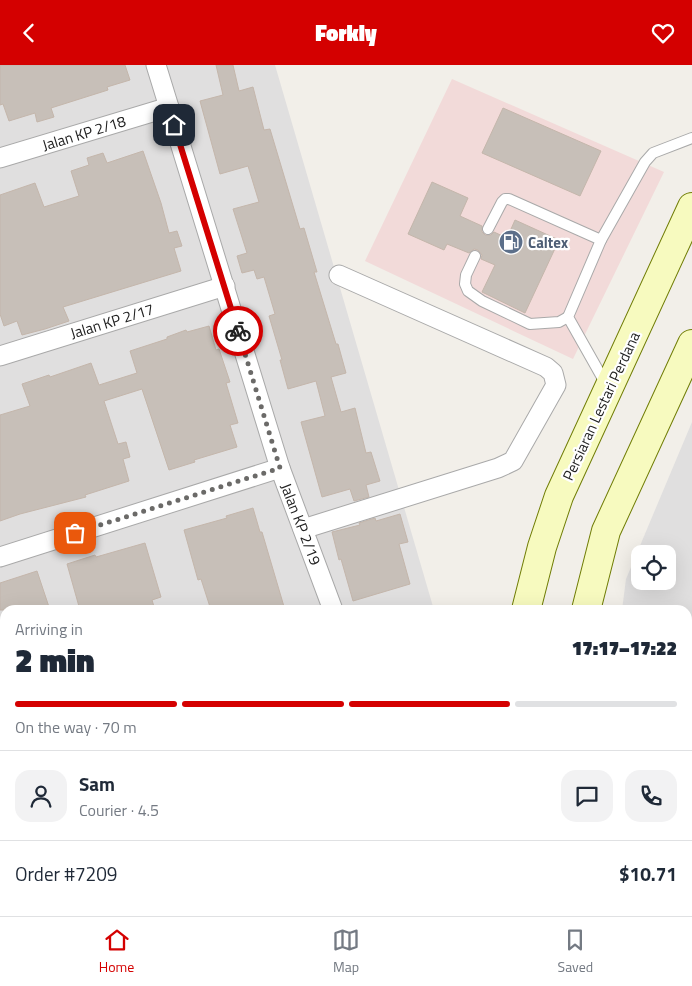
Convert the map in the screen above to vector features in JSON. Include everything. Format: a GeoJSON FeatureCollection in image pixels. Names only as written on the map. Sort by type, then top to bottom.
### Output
{"type":"FeatureCollection","features":[{"type":"Feature","properties":{"kind":"main road","name":"Persiaran Lestari Perdana"},"geometry":{"type":"LineString","coordinates":[[527,605],[542,547],[559,496],[692,207]]}},
{"type":"Feature","properties":{"kind":"main road"},"geometry":{"type":"LineString","coordinates":[[587,605],[606,531],[692,343]]}},
{"type":"Feature","properties":{"kind":"street","name":"Jalan KP 2/19"},"geometry":{"type":"LineString","coordinates":[[156,65],[280,468],[331,605]]}},
{"type":"Feature","properties":{"kind":"street","name":"Jalan KP 2/18"},"geometry":{"type":"LineString","coordinates":[[0,158],[169,107]]}},
{"type":"Feature","properties":{"kind":"street"},"geometry":{"type":"LineString","coordinates":[[303,529],[498,468],[514,461],[556,385],[553,373],[546,367],[339,275]]}},
{"type":"Feature","properties":{"kind":"street","name":"Jalan KP 2/17"},"geometry":{"type":"LineString","coordinates":[[0,356],[225,287]]}},
{"type":"Feature","properties":{"kind":"street"},"geometry":{"type":"LineString","coordinates":[[0,557],[280,468]]}},
{"type":"Feature","properties":{"kind":"lane"},"geometry":{"type":"LineString","coordinates":[[475,256],[466,275],[465,284],[468,291],[482,301],[530,324],[559,322],[568,317],[601,240],[645,162],[654,153],[692,137]]}},
{"type":"Feature","properties":{"kind":"lane"},"geometry":{"type":"LineString","coordinates":[[488,229],[502,202],[505,199],[509,199],[601,240]]}},
{"type":"Feature","properties":{"kind":"lane"},"geometry":{"type":"LineString","coordinates":[[568,317],[608,389]]}},
{"type":"Feature","properties":{"kind":"shaded area"},"geometry":{"type":"Polygon","coordinates":[[[0,65],[275,65],[433,605],[0,605],[0,65]]]}},
{"type":"Feature","properties":{"kind":"shaded area"},"geometry":{"type":"Polygon","coordinates":[[[452,79],[664,172],[573,359],[365,261],[452,79]]]}},
{"type":"Feature","properties":{"kind":"shaded area"},"geometry":{"type":"Polygon","coordinates":[[[692,422],[692,605],[623,605],[626,579],[631,567],[631,590],[676,590],[676,545],[640,545],[692,422]]]}},
{"type":"Feature","properties":{"kind":"building"},"geometry":{"type":"Polygon","coordinates":[[[0,65],[125,65],[130,80],[107,87],[108,90],[51,108],[54,117],[37,122],[35,113],[9,121],[3,104],[0,105],[0,65]]]}},
{"type":"Feature","properties":{"kind":"building"},"geometry":{"type":"Polygon","coordinates":[[[216,65],[233,65],[239,91],[253,87],[264,130],[270,129],[300,229],[304,228],[317,272],[314,272],[346,373],[331,377],[341,412],[355,408],[366,453],[371,452],[380,481],[366,485],[369,497],[354,501],[350,489],[322,497],[301,422],[325,416],[316,381],[288,389],[269,316],[275,314],[264,277],[257,279],[254,270],[242,273],[237,256],[247,253],[233,209],[259,202],[248,166],[220,174],[200,101],[223,95],[216,65]]]}},
{"type":"Feature","properties":{"kind":"building"},"geometry":{"type":"Polygon","coordinates":[[[503,108],[601,151],[580,196],[482,153],[503,108]]]}},
{"type":"Feature","properties":{"kind":"building"},"geometry":{"type":"Polygon","coordinates":[[[143,151],[169,233],[177,231],[182,246],[174,248],[181,271],[63,307],[69,321],[45,329],[22,335],[17,321],[4,326],[0,314],[0,195],[35,183],[44,207],[79,196],[71,171],[89,165],[87,158],[103,153],[107,163],[143,151]]]}},
{"type":"Feature","properties":{"kind":"building"},"geometry":{"type":"Polygon","coordinates":[[[432,182],[468,198],[460,216],[482,226],[482,232],[485,235],[491,235],[494,232],[507,238],[515,220],[559,240],[525,313],[482,292],[495,265],[481,259],[482,255],[478,250],[474,249],[469,253],[447,244],[444,250],[408,234],[432,182]]]}},
{"type":"Feature","properties":{"kind":"building"},"geometry":{"type":"Polygon","coordinates":[[[209,326],[216,350],[219,349],[230,382],[226,383],[238,423],[230,425],[237,447],[169,470],[142,389],[104,401],[118,444],[126,442],[130,457],[123,459],[129,481],[85,495],[86,497],[0,521],[0,415],[30,406],[22,384],[91,363],[99,385],[137,373],[130,351],[167,339],[167,337],[186,330],[187,332],[209,326]]]}},
{"type":"Feature","properties":{"kind":"building"},"geometry":{"type":"Polygon","coordinates":[[[253,508],[284,605],[209,605],[201,579],[198,580],[184,530],[227,518],[226,516],[253,508]]]}},
{"type":"Feature","properties":{"kind":"building"},"geometry":{"type":"Polygon","coordinates":[[[400,514],[408,542],[399,544],[410,584],[353,601],[332,532],[360,525],[359,523],[375,518],[376,521],[400,514]]]}},
{"type":"Feature","properties":{"kind":"building"},"geometry":{"type":"Polygon","coordinates":[[[145,543],[161,597],[152,600],[154,605],[79,605],[67,564],[95,555],[96,557],[145,543]]]}},
{"type":"Feature","properties":{"kind":"building"},"geometry":{"type":"Polygon","coordinates":[[[37,571],[48,605],[0,605],[0,583],[37,571]]]}},
{"type":"Feature","properties":{"kind":"way so far"},"geometry":{"type":"LineString","coordinates":[[75,533],[280,468],[238,331]]}},
{"type":"Feature","properties":{"kind":"place","name":"Caltex"},"geometry":{"type":"Point","coordinates":[511,242]}},
{"type":"Feature","properties":{"kind":"route"},"geometry":{"type":"LineString","coordinates":[[174,125],[238,331]]}}]}
